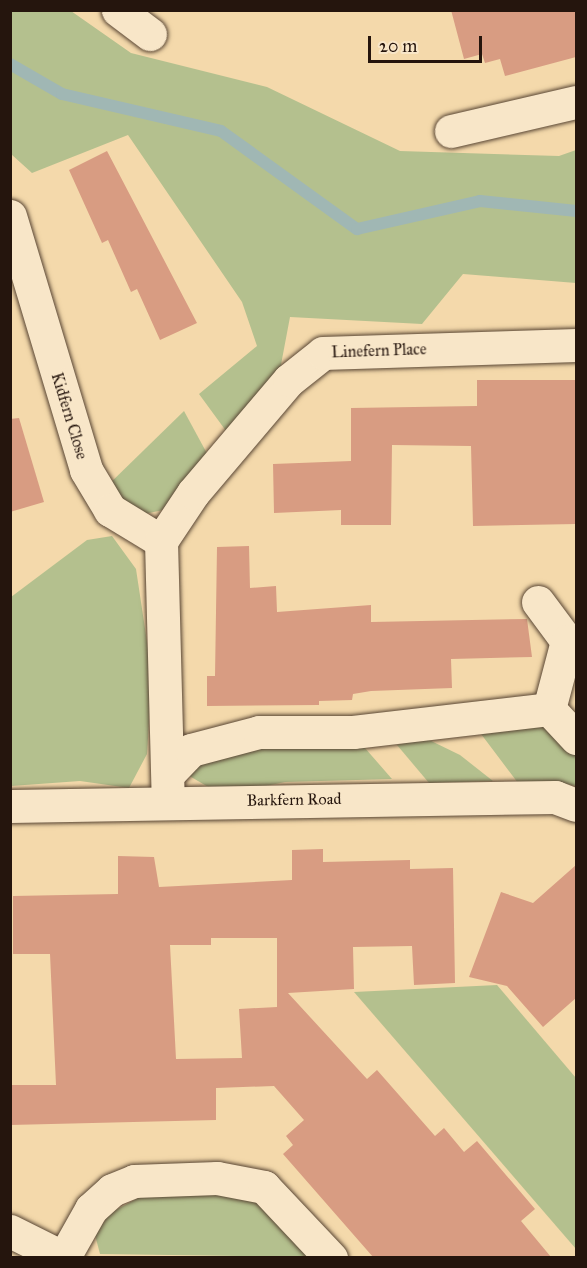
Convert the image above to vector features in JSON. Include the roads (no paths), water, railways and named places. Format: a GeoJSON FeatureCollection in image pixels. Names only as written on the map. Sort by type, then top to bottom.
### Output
{"type":"FeatureCollection","features":[{"type":"Feature","properties":{"kind":"street"},"geometry":{"type":"LineString","coordinates":[[118,10],[150,34]]}},
{"type":"Feature","properties":{"kind":"street"},"geometry":{"type":"LineString","coordinates":[[451,131],[576,102]]}},
{"type":"Feature","properties":{"kind":"street","name":"Kidfern Close"},"geometry":{"type":"LineString","coordinates":[[10,216],[86,470],[110,510],[161,541]]}},
{"type":"Feature","properties":{"kind":"street","name":"Linefern Place"},"geometry":{"type":"LineString","coordinates":[[161,541],[193,493],[289,380],[323,353],[576,345]]}},
{"type":"Feature","properties":{"kind":"street"},"geometry":{"type":"LineString","coordinates":[[161,541],[168,788]]}},
{"type":"Feature","properties":{"kind":"street"},"geometry":{"type":"LineString","coordinates":[[538,602],[567,641],[549,709]]}},
{"type":"Feature","properties":{"kind":"street"},"geometry":{"type":"LineString","coordinates":[[168,788],[191,750],[260,732],[352,732],[549,709]]}},
{"type":"Feature","properties":{"kind":"street"},"geometry":{"type":"LineString","coordinates":[[549,709],[576,738]]}},
{"type":"Feature","properties":{"kind":"street","name":"Barkfern Road"},"geometry":{"type":"LineString","coordinates":[[10,806],[168,788],[555,796],[576,805]]}},
{"type":"Feature","properties":{"kind":"street"},"geometry":{"type":"LineString","coordinates":[[10,1231],[64,1257],[92,1209],[112,1190],[134,1181],[217,1178],[264,1188],[331,1257]]}},
{"type":"Feature","properties":{"kind":"waterway"},"geometry":{"type":"LineString","coordinates":[[10,64],[62,94],[221,131],[357,229],[480,201],[576,211]]}}]}
